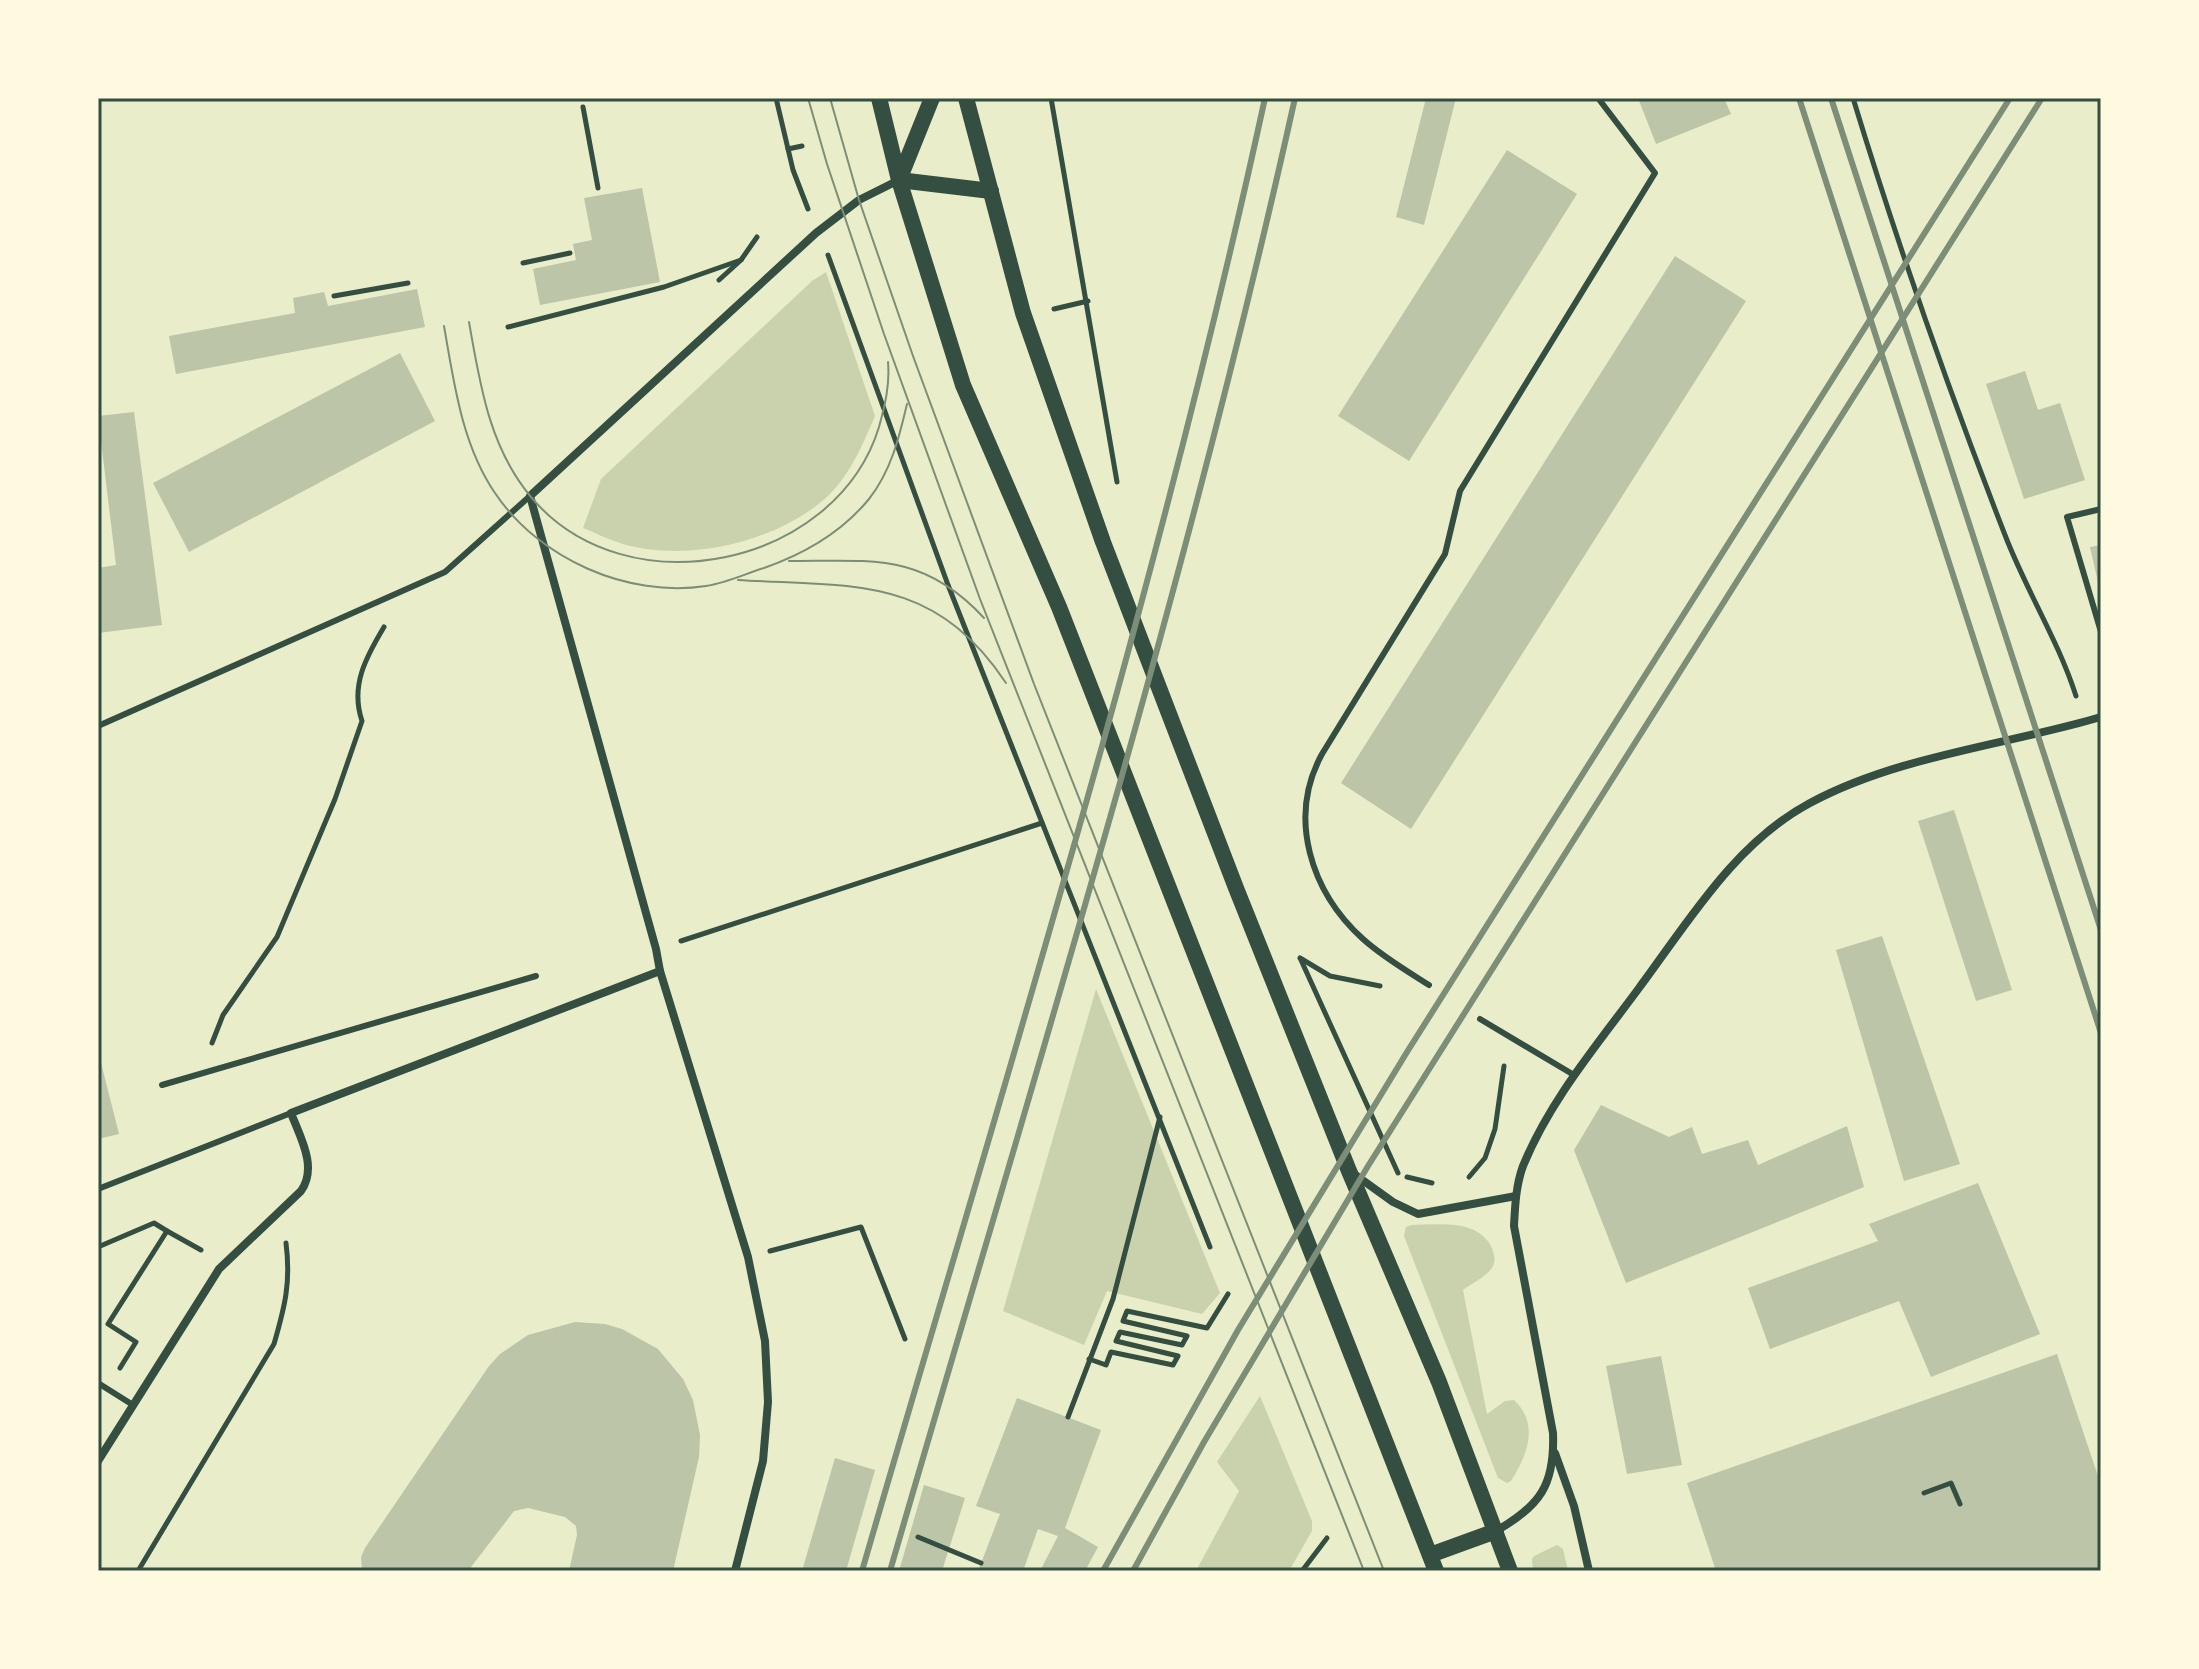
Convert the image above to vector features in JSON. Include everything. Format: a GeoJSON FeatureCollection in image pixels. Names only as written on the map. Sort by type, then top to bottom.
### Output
{"type":"FeatureCollection","features":[{"type":"Feature","properties":{"kind":"main road"},"geometry":{"type":"LineString","coordinates":[[879,98],[899,180],[963,385],[1059,607],[1433,1563],[1496,1531]]}},
{"type":"Feature","properties":{"kind":"main road"},"geometry":{"type":"LineString","coordinates":[[899,180],[932,98]]}},
{"type":"Feature","properties":{"kind":"main road"},"geometry":{"type":"LineString","coordinates":[[966,98],[1037,356],[1103,542],[1236,888],[1349,1171],[1439,1382],[1510,1571]]}},
{"type":"Feature","properties":{"kind":"main road"},"geometry":{"type":"LineString","coordinates":[[899,180],[991,191]]}},
{"type":"Feature","properties":{"kind":"street"},"geometry":{"type":"LineString","coordinates":[[735,1571],[763,1461],[768,1402],[765,1341],[748,1257],[660,971],[530,496],[816,233],[859,200],[899,180]]}},
{"type":"Feature","properties":{"kind":"street"},"geometry":{"type":"LineString","coordinates":[[1496,1531],[1520,1517],[1543,1493],[1549,1479],[1554,1448],[1514,1226],[1522,1170],[1574,1075],[1707,896],[1745,850],[1776,823],[1856,782],[1917,763],[2101,717]]}},
{"type":"Feature","properties":{"kind":"street"},"geometry":{"type":"LineString","coordinates":[[98,1461],[219,1269],[301,1191],[310,1173],[291,1113],[660,971]]}},
{"type":"Feature","properties":{"kind":"street"},"geometry":{"type":"LineString","coordinates":[[1349,1171],[1393,1202],[1418,1214],[1516,1196]]}},
{"type":"Feature","properties":{"kind":"street"},"geometry":{"type":"LineString","coordinates":[[1554,1448],[1574,1506],[1589,1571]]}},
{"type":"Feature","properties":{"kind":"lane"},"geometry":{"type":"LineString","coordinates":[[1429,985],[1363,939],[1336,910],[1318,880],[1309,854],[1305,834],[1306,797],[1314,768],[1322,754],[1445,554],[1460,491],[1655,173],[1598,98]]}},
{"type":"Feature","properties":{"kind":"lane"},"geometry":{"type":"LineString","coordinates":[[98,726],[445,572],[530,496]]}},
{"type":"Feature","properties":{"kind":"lane"},"geometry":{"type":"LineString","coordinates":[[2101,509],[2067,517],[2101,632]]}},
{"type":"Feature","properties":{"kind":"lane"},"geometry":{"type":"LineString","coordinates":[[162,1085],[536,976]]}},
{"type":"Feature","properties":{"kind":"lane"},"geometry":{"type":"LineString","coordinates":[[1480,1019],[1574,1075]]}},
{"type":"Feature","properties":{"kind":"lane"},"geometry":{"type":"LineString","coordinates":[[98,1189],[291,1113]]}},
{"type":"Feature","properties":{"kind":"lane"},"geometry":{"type":"LineString","coordinates":[[98,1383],[133,1405]]}},
{"type":"Feature","properties":{"kind":"path"},"geometry":{"type":"LineString","coordinates":[[776,98],[788,149],[816,233],[831,262],[948,585],[1210,1247]]}},
{"type":"Feature","properties":{"kind":"path"},"geometry":{"type":"LineString","coordinates":[[1051,98],[1119,491]]}},
{"type":"Feature","properties":{"kind":"path"},"geometry":{"type":"LineString","coordinates":[[1853,98],[1945,382],[2020,574],[2049,630],[2084,722]]}},
{"type":"Feature","properties":{"kind":"path"},"geometry":{"type":"LineString","coordinates":[[583,107],[598,188]]}},
{"type":"Feature","properties":{"kind":"path"},"geometry":{"type":"LineString","coordinates":[[788,149],[802,146]]}},
{"type":"Feature","properties":{"kind":"path"},"geometry":{"type":"LineString","coordinates":[[719,280],[741,260],[757,237]]}},
{"type":"Feature","properties":{"kind":"path"},"geometry":{"type":"LineString","coordinates":[[523,263],[570,253]]}},
{"type":"Feature","properties":{"kind":"path"},"geometry":{"type":"LineString","coordinates":[[508,327],[664,287],[741,260]]}},
{"type":"Feature","properties":{"kind":"path"},"geometry":{"type":"LineString","coordinates":[[334,296],[408,283]]}},
{"type":"Feature","properties":{"kind":"path"},"geometry":{"type":"LineString","coordinates":[[1050,295],[1054,309],[1088,301]]}},
{"type":"Feature","properties":{"kind":"path"},"geometry":{"type":"LineString","coordinates":[[199,1074],[223,1015],[277,937],[301,882],[362,721],[357,708],[362,664],[407,589]]}},
{"type":"Feature","properties":{"kind":"path"},"geometry":{"type":"LineString","coordinates":[[656,949],[1042,823]]}},
{"type":"Feature","properties":{"kind":"path"},"geometry":{"type":"LineString","coordinates":[[1385,986],[1330,976],[1300,957],[1399,1175],[1443,1183]]}},
{"type":"Feature","properties":{"kind":"path"},"geometry":{"type":"LineString","coordinates":[[1460,1181],[1468,1178],[1485,1158],[1495,1129],[1504,1066]]}},
{"type":"Feature","properties":{"kind":"path"},"geometry":{"type":"LineString","coordinates":[[1068,1417],[1113,1299],[1160,1116]]}},
{"type":"Feature","properties":{"kind":"path"},"geometry":{"type":"LineString","coordinates":[[138,1571],[274,1344],[290,1273],[282,1210]]}},
{"type":"Feature","properties":{"kind":"path"},"geometry":{"type":"LineString","coordinates":[[98,1247],[154,1223],[200,1251],[211,1241]]}},
{"type":"Feature","properties":{"kind":"path"},"geometry":{"type":"LineString","coordinates":[[748,1257],[861,1227],[905,1339]]}},
{"type":"Feature","properties":{"kind":"path"},"geometry":{"type":"LineString","coordinates":[[107,1389],[136,1342],[108,1324],[167,1231]]}},
{"type":"Feature","properties":{"kind":"path"},"geometry":{"type":"LineString","coordinates":[[1089,1359],[1106,1365],[1111,1352],[1173,1365],[1178,1356],[1116,1341],[1120,1332],[1182,1345],[1187,1336],[1123,1321],[1127,1311],[1207,1328],[1228,1294]]}},
{"type":"Feature","properties":{"kind":"path"},"geometry":{"type":"LineString","coordinates":[[1924,1493],[1951,1483],[1960,1504]]}},
{"type":"Feature","properties":{"kind":"path"},"geometry":{"type":"LineString","coordinates":[[918,1537],[981,1563]]}},
{"type":"Feature","properties":{"kind":"path"},"geometry":{"type":"LineString","coordinates":[[1302,1571],[1327,1538]]}},
{"type":"Feature","properties":{"kind":"green space"},"geometry":{"type":"Polygon","coordinates":[[[826,272],[875,416],[850,468],[829,495],[785,525],[732,544],[704,549],[648,549],[618,542],[583,528],[601,479],[812,281],[826,272]]]}},
{"type":"Feature","properties":{"kind":"green space"},"geometry":{"type":"Polygon","coordinates":[[[1096,989],[1220,1293],[1202,1314],[1107,1291],[1084,1345],[1003,1311],[1096,989]]]}},
{"type":"Feature","properties":{"kind":"green space"},"geometry":{"type":"Polygon","coordinates":[[[1445,1224],[1467,1228],[1486,1238],[1492,1248],[1494,1262],[1491,1270],[1463,1290],[1487,1414],[1505,1401],[1514,1400],[1527,1419],[1526,1451],[1517,1471],[1507,1483],[1498,1478],[1404,1236],[1406,1227],[1445,1224]]]}},
{"type":"Feature","properties":{"kind":"green space"},"geometry":{"type":"Polygon","coordinates":[[[1260,1396],[1312,1521],[1312,1531],[1289,1571],[1196,1571],[1239,1491],[1217,1462],[1260,1396]]]}},
{"type":"Feature","properties":{"kind":"green space"},"geometry":{"type":"Polygon","coordinates":[[[1557,1545],[1563,1549],[1568,1571],[1533,1571],[1534,1556],[1557,1545]]]}},
{"type":"Feature","properties":{"kind":"building"},"geometry":{"type":"Polygon","coordinates":[[[1426,98],[1456,98],[1424,225],[1396,217],[1426,98]]]}},
{"type":"Feature","properties":{"kind":"building"},"geometry":{"type":"Polygon","coordinates":[[[1638,98],[1724,98],[1731,114],[1656,144],[1638,98]]]}},
{"type":"Feature","properties":{"kind":"building"},"geometry":{"type":"Polygon","coordinates":[[[1507,150],[1577,194],[1409,461],[1338,416],[1507,150]]]}},
{"type":"Feature","properties":{"kind":"building"},"geometry":{"type":"Polygon","coordinates":[[[642,188],[660,282],[540,305],[533,269],[576,260],[573,244],[592,240],[584,198],[642,188]]]}},
{"type":"Feature","properties":{"kind":"building"},"geometry":{"type":"Polygon","coordinates":[[[1675,256],[1746,301],[1411,829],[1341,783],[1675,256]]]}},
{"type":"Feature","properties":{"kind":"building"},"geometry":{"type":"Polygon","coordinates":[[[417,289],[425,327],[176,374],[169,336],[295,313],[293,298],[324,292],[328,306],[417,289]]]}},
{"type":"Feature","properties":{"kind":"building"},"geometry":{"type":"Polygon","coordinates":[[[400,353],[435,421],[189,552],[153,483],[400,353]]]}},
{"type":"Feature","properties":{"kind":"building"},"geometry":{"type":"Polygon","coordinates":[[[2025,371],[2038,410],[2060,403],[2085,480],[2024,499],[1986,384],[2025,371]]]}},
{"type":"Feature","properties":{"kind":"building"},"geometry":{"type":"Polygon","coordinates":[[[134,412],[162,625],[98,633],[98,568],[116,565],[98,416],[134,412]]]}},
{"type":"Feature","properties":{"kind":"building"},"geometry":{"type":"Polygon","coordinates":[[[2101,545],[2101,591],[2100,591],[2090,547],[2101,545]]]}},
{"type":"Feature","properties":{"kind":"building"},"geometry":{"type":"Polygon","coordinates":[[[1954,810],[2012,990],[1976,1001],[1918,821],[1954,810]]]}},
{"type":"Feature","properties":{"kind":"building"},"geometry":{"type":"Polygon","coordinates":[[[1882,936],[1960,1164],[1904,1181],[1836,950],[1882,936]]]}},
{"type":"Feature","properties":{"kind":"building"},"geometry":{"type":"Polygon","coordinates":[[[98,1051],[119,1134],[98,1139],[98,1051]]]}},
{"type":"Feature","properties":{"kind":"building"},"geometry":{"type":"Polygon","coordinates":[[[1601,1105],[1669,1137],[1692,1127],[1702,1154],[1748,1140],[1758,1165],[1847,1126],[1864,1187],[1626,1283],[1574,1150],[1601,1105]]]}},
{"type":"Feature","properties":{"kind":"building"},"geometry":{"type":"Polygon","coordinates":[[[1978,1183],[2040,1334],[1931,1377],[1899,1301],[1770,1349],[1748,1288],[1878,1241],[1869,1224],[1978,1183]]]}},
{"type":"Feature","properties":{"kind":"building"},"geometry":{"type":"Polygon","coordinates":[[[575,1322],[605,1324],[622,1329],[658,1349],[683,1379],[693,1400],[700,1435],[699,1457],[673,1571],[569,1571],[576,1526],[565,1517],[528,1508],[514,1511],[468,1571],[362,1571],[361,1557],[365,1548],[489,1366],[500,1354],[528,1335],[575,1322]]]}},
{"type":"Feature","properties":{"kind":"building"},"geometry":{"type":"Polygon","coordinates":[[[2057,1354],[2101,1485],[2101,1571],[1716,1571],[1687,1483],[2057,1354]]]}},
{"type":"Feature","properties":{"kind":"building"},"geometry":{"type":"Polygon","coordinates":[[[1661,1356],[1682,1465],[1627,1474],[1606,1366],[1661,1356]]]}},
{"type":"Feature","properties":{"kind":"building"},"geometry":{"type":"Polygon","coordinates":[[[1017,1398],[1101,1430],[1065,1528],[1098,1547],[1085,1571],[1040,1571],[1058,1536],[1038,1529],[1023,1571],[978,1571],[1000,1514],[976,1506],[1017,1398]]]}},
{"type":"Feature","properties":{"kind":"building"},"geometry":{"type":"Polygon","coordinates":[[[835,1458],[875,1470],[846,1571],[802,1571],[835,1458]]]}},
{"type":"Feature","properties":{"kind":"building"},"geometry":{"type":"Polygon","coordinates":[[[924,1485],[965,1498],[942,1571],[899,1571],[924,1485]]]}},
{"type":"Feature","properties":{"kind":"tram line"},"geometry":{"type":"LineString","coordinates":[[808,98],[884,334],[980,599],[1364,1571]]}},
{"type":"Feature","properties":{"kind":"tram line"},"geometry":{"type":"LineString","coordinates":[[830,98],[859,200],[913,356],[1034,684],[1384,1571]]}},
{"type":"Feature","properties":{"kind":"tram line"},"geometry":{"type":"LineString","coordinates":[[469,322],[488,414],[505,457],[531,497],[571,532],[619,554],[672,562],[724,557],[775,541],[820,513],[856,475],[879,427],[888,387],[888,362]]}},
{"type":"Feature","properties":{"kind":"tram line"},"geometry":{"type":"LineString","coordinates":[[444,326],[467,434],[495,493],[536,537],[561,555],[588,569],[646,586],[676,588],[721,583],[793,556],[834,532],[869,499],[883,477],[907,404]]}},
{"type":"Feature","properties":{"kind":"tram line"},"geometry":{"type":"LineString","coordinates":[[789,561],[871,562],[917,571],[962,597],[984,618]]}},
{"type":"Feature","properties":{"kind":"tram line"},"geometry":{"type":"LineString","coordinates":[[738,580],[854,587],[888,593],[919,604],[950,622],[978,648],[1006,683]]}},
{"type":"Feature","properties":{"kind":"railway"},"geometry":{"type":"LineString","coordinates":[[862,1571],[1127,654],[1222,284],[1265,98]]}},
{"type":"Feature","properties":{"kind":"railway"},"geometry":{"type":"LineString","coordinates":[[890,1571],[1156,654],[1252,284],[1295,98]]}},
{"type":"Feature","properties":{"kind":"railway"},"geometry":{"type":"LineString","coordinates":[[1799,98],[2101,1033]]}},
{"type":"Feature","properties":{"kind":"railway"},"geometry":{"type":"LineString","coordinates":[[1831,98],[2101,930]]}},
{"type":"Feature","properties":{"kind":"railway"},"geometry":{"type":"LineString","coordinates":[[1103,1571],[1238,1330],[1407,1052],[2010,98]]}},
{"type":"Feature","properties":{"kind":"railway"},"geometry":{"type":"LineString","coordinates":[[1133,1571],[1204,1442],[1368,1166],[2042,98]]}}]}
